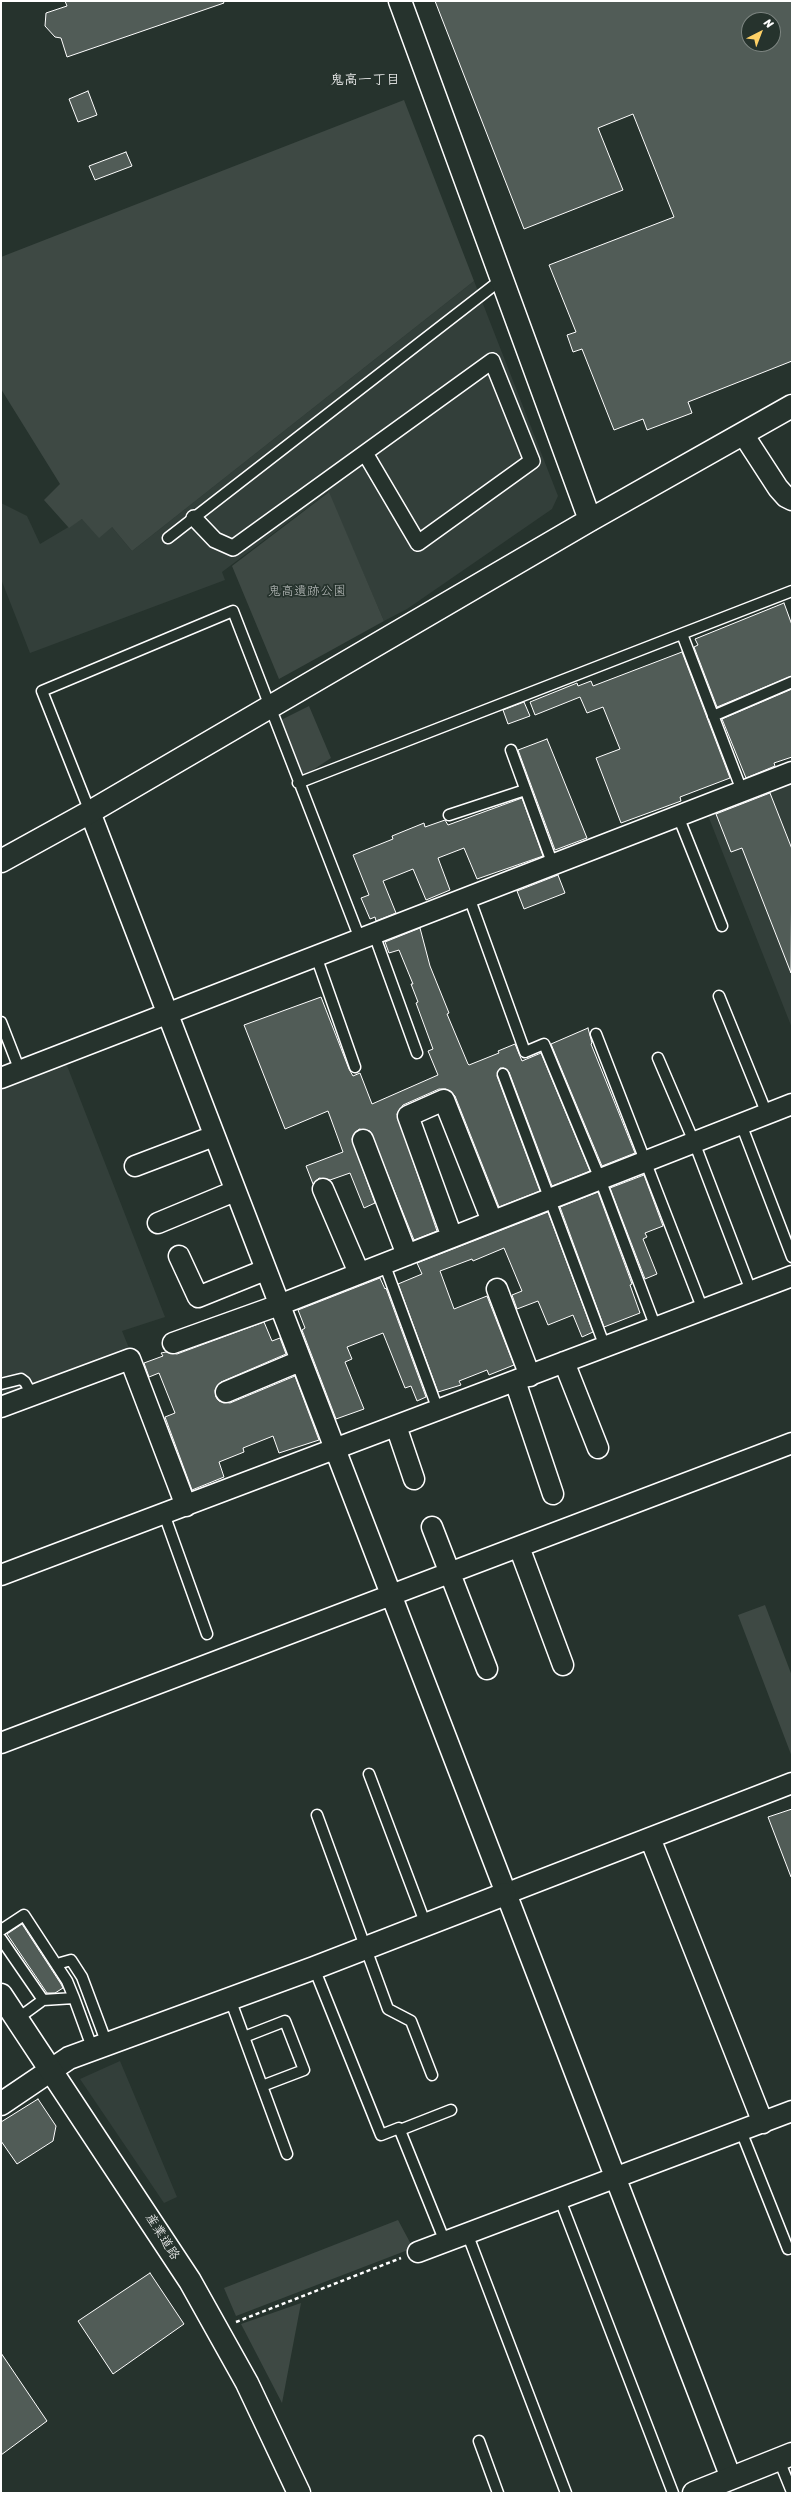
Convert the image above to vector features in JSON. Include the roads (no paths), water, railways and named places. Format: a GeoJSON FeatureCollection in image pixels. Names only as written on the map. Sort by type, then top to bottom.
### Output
{"type":"FeatureCollection","features":[{"type":"Feature","properties":{"kind":"street"},"geometry":{"type":"LineString","coordinates":[[400,1],[590,520]]}},
{"type":"Feature","properties":{"kind":"street"},"geometry":{"type":"LineString","coordinates":[[194,518],[215,540],[232,548],[492,361],[532,461],[418,543],[365,453]]}},
{"type":"Feature","properties":{"kind":"street"},"geometry":{"type":"LineString","coordinates":[[1,860],[90,812],[590,520],[792,406]]}},
{"type":"Feature","properties":{"kind":"street"},"geometry":{"type":"LineString","coordinates":[[743,434],[778,488],[786,497],[792,500]]}},
{"type":"Feature","properties":{"kind":"street"},"geometry":{"type":"LineString","coordinates":[[1,1078],[792,772]]}},
{"type":"Feature","properties":{"kind":"street"},"geometry":{"type":"LineString","coordinates":[[90,812],[166,1014],[731,2478]]}},
{"type":"Feature","properties":{"kind":"street"},"geometry":{"type":"LineString","coordinates":[[452,1237],[408,1116],[444,1100],[492,1221]]}},
{"type":"Feature","properties":{"kind":"street"},"geometry":{"type":"LineString","coordinates":[[173,1344],[279,1305],[792,1104]]}},
{"type":"Feature","properties":{"kind":"street"},"geometry":{"type":"LineString","coordinates":[[135,1166],[214,1136]]}},
{"type":"Feature","properties":{"kind":"street"},"geometry":{"type":"LineString","coordinates":[[363,1140],[407,1255]]}},
{"type":"Feature","properties":{"kind":"street"},"geometry":{"type":"LineString","coordinates":[[323,1189],[359,1273]]}},
{"type":"Feature","properties":{"kind":"street"},"geometry":{"type":"LineString","coordinates":[[158,1222],[235,1191]]}},
{"type":"Feature","properties":{"kind":"street"},"geometry":{"type":"LineString","coordinates":[[179,1256],[198,1297],[265,1270]]}},
{"type":"Feature","properties":{"kind":"street"},"geometry":{"type":"LineString","coordinates":[[1,1575],[792,1276]]}},
{"type":"Feature","properties":{"kind":"street"},"geometry":{"type":"LineString","coordinates":[[497,1289],[523,1378],[553,1494]]}},
{"type":"Feature","properties":{"kind":"street"},"geometry":{"type":"LineString","coordinates":[[1,1407],[130,1359],[186,1506]]}},
{"type":"Feature","properties":{"kind":"street"},"geometry":{"type":"LineString","coordinates":[[226,1392],[300,1361]]}},
{"type":"Feature","properties":{"kind":"street"},"geometry":{"type":"LineString","coordinates":[[564,1362],[598,1448]]}},
{"type":"Feature","properties":{"kind":"street"},"geometry":{"type":"LineString","coordinates":[[396,1426],[414,1479]]}},
{"type":"Feature","properties":{"kind":"street"},"geometry":{"type":"LineString","coordinates":[[1,1743],[450,1574],[792,1443]]}},
{"type":"Feature","properties":{"kind":"street"},"geometry":{"type":"LineString","coordinates":[[432,1527],[487,1670]]}},
{"type":"Feature","properties":{"kind":"street"},"geometry":{"type":"LineString","coordinates":[[519,1547],[563,1665]]}},
{"type":"Feature","properties":{"kind":"street"},"geometry":{"type":"LineString","coordinates":[[1,2104],[69,2058],[314,1968],[792,1783]]}},
{"type":"Feature","properties":{"kind":"street"},"geometry":{"type":"LineString","coordinates":[[650,1838],[763,2122]]}},
{"type":"Feature","properties":{"kind":"street","name":"産業道路"},"geometry":{"type":"LineString","coordinates":[[1,1995],[144,2208],[218,2329],[247,2383],[299,2493]]}},
{"type":"Feature","properties":{"kind":"street"},"geometry":{"type":"LineString","coordinates":[[418,2252],[615,2176],[792,2111]]}},
{"type":"Feature","properties":{"kind":"street"},"geometry":{"type":"LineString","coordinates":[[694,2493],[785,2457]]}},
{"type":"Feature","properties":{"kind":"lane"},"geometry":{"type":"LineString","coordinates":[[168,538],[502,280]]}},
{"type":"Feature","properties":{"kind":"lane"},"geometry":{"type":"LineString","coordinates":[[298,783],[792,591]]}},
{"type":"Feature","properties":{"kind":"lane"},"geometry":{"type":"LineString","coordinates":[[90,812],[42,691],[233,610],[271,707],[298,783],[417,1053]]}},
{"type":"Feature","properties":{"kind":"lane"},"geometry":{"type":"LineString","coordinates":[[682,634],[742,791]]}},
{"type":"Feature","properties":{"kind":"lane"},"geometry":{"type":"LineString","coordinates":[[713,716],[792,682]]}},
{"type":"Feature","properties":{"kind":"lane"},"geometry":{"type":"LineString","coordinates":[[511,750],[553,865]]}},
{"type":"Feature","properties":{"kind":"lane"},"geometry":{"type":"LineString","coordinates":[[449,815],[525,790]]}},
{"type":"Feature","properties":{"kind":"lane"},"geometry":{"type":"LineString","coordinates":[[678,816],[722,926]]}},
{"type":"Feature","properties":{"kind":"lane"},"geometry":{"type":"LineString","coordinates":[[469,897],[525,1052],[544,1044],[600,1179],[656,1328]]}},
{"type":"Feature","properties":{"kind":"lane"},"geometry":{"type":"LineString","coordinates":[[316,956],[356,1067]]}},
{"type":"Feature","properties":{"kind":"lane"},"geometry":{"type":"LineString","coordinates":[[719,996],[767,1114]]}},
{"type":"Feature","properties":{"kind":"lane"},"geometry":{"type":"LineString","coordinates":[[1,1022],[20,1071]]}},
{"type":"Feature","properties":{"kind":"lane"},"geometry":{"type":"LineString","coordinates":[[596,1034],[703,1310]]}},
{"type":"Feature","properties":{"kind":"lane"},"geometry":{"type":"LineString","coordinates":[[658,1058],[694,1142],[751,1291]]}},
{"type":"Feature","properties":{"kind":"lane"},"geometry":{"type":"LineString","coordinates":[[503,1074],[551,1198],[605,1347]]}},
{"type":"Feature","properties":{"kind":"lane"},"geometry":{"type":"LineString","coordinates":[[741,1124],[792,1257]]}},
{"type":"Feature","properties":{"kind":"lane"},"geometry":{"type":"LineString","coordinates":[[384,1263],[438,1410]]}},
{"type":"Feature","properties":{"kind":"lane"},"geometry":{"type":"LineString","coordinates":[[1,1384],[21,1379],[25,1382],[32,1395]]}},
{"type":"Feature","properties":{"kind":"lane"},"geometry":{"type":"LineString","coordinates":[[164,1514],[207,1634]]}},
{"type":"Feature","properties":{"kind":"lane"},"geometry":{"type":"LineString","coordinates":[[369,1774],[426,1925]]}},
{"type":"Feature","properties":{"kind":"lane"},"geometry":{"type":"LineString","coordinates":[[317,1815],[388,2009],[410,2020],[432,2075]]}},
{"type":"Feature","properties":{"kind":"lane"},"geometry":{"type":"LineString","coordinates":[[1,1930],[24,1915],[57,1964],[100,2047]]}},
{"type":"Feature","properties":{"kind":"lane"},"geometry":{"type":"LineString","coordinates":[[1,1939],[43,2000]]}},
{"type":"Feature","properties":{"kind":"lane"},"geometry":{"type":"LineString","coordinates":[[57,1964],[71,1960],[82,1977],[100,2047]]}},
{"type":"Feature","properties":{"kind":"lane"},"geometry":{"type":"LineString","coordinates":[[314,1968],[381,2135],[399,2128],[400,2130],[451,2110]]}},
{"type":"Feature","properties":{"kind":"lane"},"geometry":{"type":"LineString","coordinates":[[17,2019],[43,2000],[74,1998]]}},
{"type":"Feature","properties":{"kind":"lane"},"geometry":{"type":"LineString","coordinates":[[230,1999],[287,2154]]}},
{"type":"Feature","properties":{"kind":"lane"},"geometry":{"type":"LineString","coordinates":[[244,2037],[284,2021],[304,2070],[262,2086]]}},
{"type":"Feature","properties":{"kind":"lane"},"geometry":{"type":"LineString","coordinates":[[400,2130],[445,2242]]}},
{"type":"Feature","properties":{"kind":"lane"},"geometry":{"type":"LineString","coordinates":[[741,2131],[788,2249]]}},
{"type":"Feature","properties":{"kind":"lane"},"geometry":{"type":"LineString","coordinates":[[559,2198],[673,2493]]}},
{"type":"Feature","properties":{"kind":"lane"},"geometry":{"type":"LineString","coordinates":[[467,2233],[566,2493]]}},
{"type":"Feature","properties":{"kind":"lane"},"geometry":{"type":"LineString","coordinates":[[479,2441],[498,2493]]}},
{"type":"Feature","properties":{"kind":"lane"},"geometry":{"type":"LineString","coordinates":[[785,2457],[792,2492]]}},
{"type":"Feature","properties":{"kind":"district","name":"鬼高一丁目"},"geometry":{"type":"Point","coordinates":[365,80]}},
{"type":"Feature","properties":{"kind":"park label","name":"鬼高遺跡公園"},"geometry":{"type":"Point","coordinates":[307,592]}}]}
